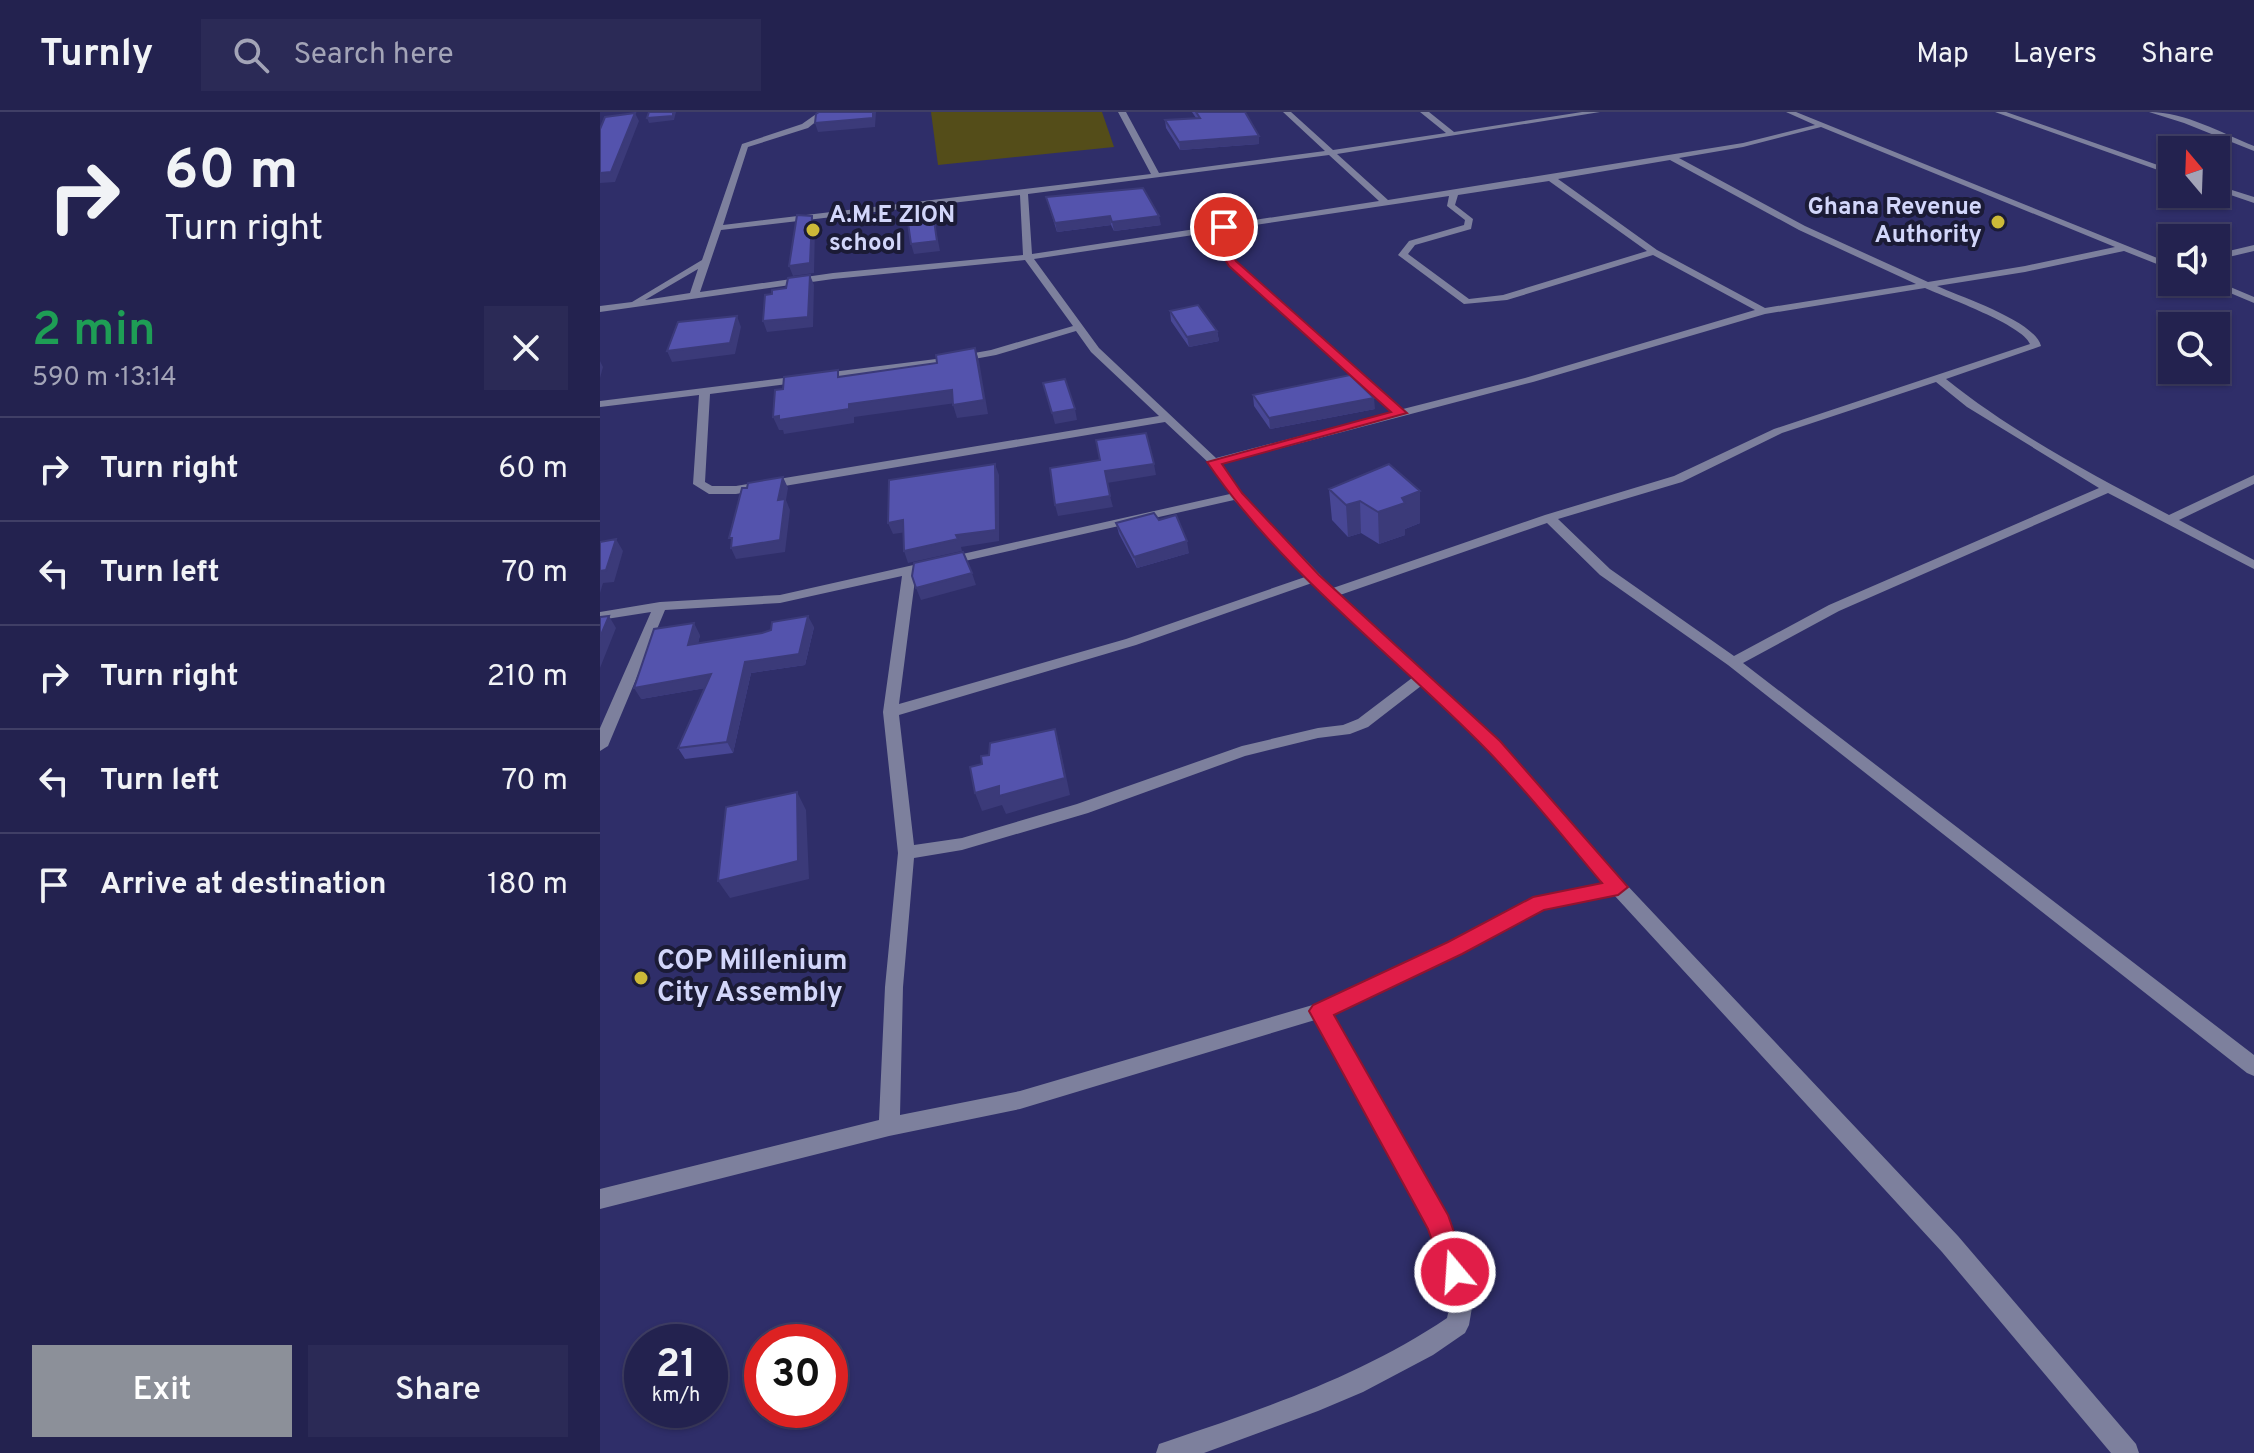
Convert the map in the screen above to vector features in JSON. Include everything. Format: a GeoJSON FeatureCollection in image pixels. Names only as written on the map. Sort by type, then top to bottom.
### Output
{"type":"FeatureCollection","features":[{"type":"Feature","properties":{"kind":"street"},"geometry":{"type":"LineString","coordinates":[[694,296],[745,146],[805,126],[824,112]]}},
{"type":"Feature","properties":{"kind":"street"},"geometry":{"type":"LineString","coordinates":[[1122,112],[1155,174]]}},
{"type":"Feature","properties":{"kind":"street"},"geometry":{"type":"LineString","coordinates":[[1287,112],[1385,202]]}},
{"type":"Feature","properties":{"kind":"street"},"geometry":{"type":"LineString","coordinates":[[1424,112],[1453,135]]}},
{"type":"Feature","properties":{"kind":"street"},"geometry":{"type":"LineString","coordinates":[[718,228],[1024,192],[1453,135],[1596,112]]}},
{"type":"Feature","properties":{"kind":"street"},"geometry":{"type":"LineString","coordinates":[[1790,112],[2158,262]]}},
{"type":"Feature","properties":{"kind":"street"},"geometry":{"type":"LineString","coordinates":[[1999,112],[2158,168]]}},
{"type":"Feature","properties":{"kind":"street"},"geometry":{"type":"LineString","coordinates":[[2153,112],[2187,121],[2254,149]]}},
{"type":"Feature","properties":{"kind":"street"},"geometry":{"type":"LineString","coordinates":[[600,309],[833,276],[1028,257],[1454,193],[1672,158],[1822,125]]}},
{"type":"Feature","properties":{"kind":"street"},"geometry":{"type":"LineString","coordinates":[[1331,593],[1549,518],[1678,479],[1778,431],[2036,346],[2034,338],[2019,327],[1802,228],[1672,158]]}},
{"type":"Feature","properties":{"kind":"street"},"geometry":{"type":"LineString","coordinates":[[1149,162],[1197,169]]}},
{"type":"Feature","properties":{"kind":"street"},"geometry":{"type":"LineString","coordinates":[[1551,178],[1654,252],[1764,311]]}},
{"type":"Feature","properties":{"kind":"street"},"geometry":{"type":"LineString","coordinates":[[1024,192],[1028,257],[1095,350],[1214,462],[1237,496],[1314,578],[1494,746],[1618,887],[1950,1244],[2127,1453]]}},
{"type":"Feature","properties":{"kind":"street"},"geometry":{"type":"LineString","coordinates":[[2230,192],[2254,200]]}},
{"type":"Feature","properties":{"kind":"street"},"geometry":{"type":"LineString","coordinates":[[1454,193],[1451,206],[1469,219],[1468,227],[1412,243],[1403,255],[1467,302],[1504,298],[1654,252]]}},
{"type":"Feature","properties":{"kind":"street"},"geometry":{"type":"LineString","coordinates":[[1224,227],[1224,250],[1233,263],[1400,413]]}},
{"type":"Feature","properties":{"kind":"street"},"geometry":{"type":"LineString","coordinates":[[1214,462],[1544,376],[1764,311],[1932,285],[2123,248]]}},
{"type":"Feature","properties":{"kind":"street"},"geometry":{"type":"LineString","coordinates":[[2230,254],[2254,248]]}},
{"type":"Feature","properties":{"kind":"street"},"geometry":{"type":"LineString","coordinates":[[627,306],[706,261]]}},
{"type":"Feature","properties":{"kind":"street"},"geometry":{"type":"LineString","coordinates":[[2230,290],[2254,300]]}},
{"type":"Feature","properties":{"kind":"street"},"geometry":{"type":"LineString","coordinates":[[600,404],[952,360],[992,353],[1080,327]]}},
{"type":"Feature","properties":{"kind":"street"},"geometry":{"type":"LineString","coordinates":[[1940,380],[1971,405],[2108,488],[2254,565]]}},
{"type":"Feature","properties":{"kind":"street"},"geometry":{"type":"LineString","coordinates":[[705,390],[698,472],[699,484],[709,490],[736,490],[1167,418]]}},
{"type":"Feature","properties":{"kind":"street"},"geometry":{"type":"LineString","coordinates":[[2170,520],[2254,479]]}},
{"type":"Feature","properties":{"kind":"street"},"geometry":{"type":"LineString","coordinates":[[1733,662],[1834,608],[2108,488]]}},
{"type":"Feature","properties":{"kind":"street"},"geometry":{"type":"LineString","coordinates":[[600,616],[660,606],[780,599],[1237,496]]}},
{"type":"Feature","properties":{"kind":"street"},"geometry":{"type":"LineString","coordinates":[[1549,518],[1605,572],[1733,662],[2254,1067]]}},
{"type":"Feature","properties":{"kind":"street"},"geometry":{"type":"LineString","coordinates":[[889,1127],[894,987],[906,853],[891,712],[909,572]]}},
{"type":"Feature","properties":{"kind":"street"},"geometry":{"type":"LineString","coordinates":[[891,712],[1131,642],[1314,578]]}},
{"type":"Feature","properties":{"kind":"street"},"geometry":{"type":"LineString","coordinates":[[600,746],[660,606]]}},
{"type":"Feature","properties":{"kind":"street"},"geometry":{"type":"LineString","coordinates":[[906,853],[962,844],[1082,809],[1242,751],[1318,733],[1345,730],[1363,723],[1421,679]]}},
{"type":"Feature","properties":{"kind":"street"},"geometry":{"type":"LineString","coordinates":[[600,1199],[889,1127],[1020,1100],[1320,1011],[1455,948],[1540,903],[1618,887]]}},
{"type":"Feature","properties":{"kind":"street"},"geometry":{"type":"LineString","coordinates":[[1168,1453],[1282,1414],[1422,1351],[1457,1325],[1463,1296],[1439,1224],[1320,1011]]}},
{"type":"Feature","properties":{"kind":"shaded area"},"geometry":{"type":"Polygon","coordinates":[[[931,112],[1102,112],[1114,147],[938,165],[931,112]]]}},
{"type":"Feature","properties":{"kind":"building"},"geometry":{"type":"Polygon","coordinates":[[[649,112],[673,112],[673,116],[647,118],[649,112]]]}},
{"type":"Feature","properties":{"kind":"building"},"geometry":{"type":"Polygon","coordinates":[[[819,112],[873,112],[873,118],[815,123],[819,112]]]}},
{"type":"Feature","properties":{"kind":"building"},"geometry":{"type":"Polygon","coordinates":[[[1196,112],[1245,112],[1259,136],[1179,142],[1165,120],[1200,118],[1196,112]]]}},
{"type":"Feature","properties":{"kind":"building"},"geometry":{"type":"Polygon","coordinates":[[[635,113],[611,172],[600,173],[600,129],[605,117],[635,113]]]}},
{"type":"Feature","properties":{"kind":"building"},"geometry":{"type":"Polygon","coordinates":[[[1143,188],[1159,216],[1112,222],[1110,216],[1055,223],[1046,197],[1143,188]]]}},
{"type":"Feature","properties":{"kind":"building"},"geometry":{"type":"Polygon","coordinates":[[[797,215],[812,216],[810,263],[789,266],[797,215]]]}},
{"type":"Feature","properties":{"kind":"building"},"geometry":{"type":"Polygon","coordinates":[[[934,220],[937,241],[911,244],[908,223],[934,220]]]}},
{"type":"Feature","properties":{"kind":"building"},"geometry":{"type":"Polygon","coordinates":[[[810,275],[808,317],[763,321],[765,295],[772,294],[772,290],[786,288],[788,278],[810,275]]]}},
{"type":"Feature","properties":{"kind":"building"},"geometry":{"type":"Polygon","coordinates":[[[1198,305],[1217,331],[1187,337],[1170,311],[1198,305]]]}},
{"type":"Feature","properties":{"kind":"building"},"geometry":{"type":"Polygon","coordinates":[[[737,316],[730,343],[667,351],[678,322],[737,316]]]}},
{"type":"Feature","properties":{"kind":"building"},"geometry":{"type":"Polygon","coordinates":[[[975,348],[984,400],[953,405],[952,390],[849,404],[849,409],[779,420],[779,416],[773,417],[775,390],[783,389],[784,377],[838,370],[838,377],[937,363],[936,355],[975,348]]]}},
{"type":"Feature","properties":{"kind":"building"},"geometry":{"type":"Polygon","coordinates":[[[1350,375],[1374,398],[1269,418],[1253,395],[1350,375]]]}},
{"type":"Feature","properties":{"kind":"building"},"geometry":{"type":"Polygon","coordinates":[[[1065,379],[1075,409],[1052,413],[1043,383],[1065,379]]]}},
{"type":"Feature","properties":{"kind":"building"},"geometry":{"type":"Polygon","coordinates":[[[1146,433],[1154,464],[1105,471],[1110,496],[1055,505],[1050,468],[1100,460],[1096,440],[1146,433]]]}},
{"type":"Feature","properties":{"kind":"building"},"geometry":{"type":"Polygon","coordinates":[[[995,464],[996,530],[956,535],[958,539],[904,551],[903,520],[888,523],[889,480],[995,464]]]}},
{"type":"Feature","properties":{"kind":"building"},"geometry":{"type":"Polygon","coordinates":[[[1389,464],[1420,491],[1402,498],[1405,503],[1378,512],[1360,501],[1346,505],[1329,489],[1389,464]]]}},
{"type":"Feature","properties":{"kind":"building"},"geometry":{"type":"Polygon","coordinates":[[[783,477],[778,500],[785,499],[780,540],[731,548],[732,538],[729,538],[742,488],[747,488],[748,483],[783,477]]]}},
{"type":"Feature","properties":{"kind":"building"},"geometry":{"type":"Polygon","coordinates":[[[1154,513],[1159,520],[1176,515],[1187,541],[1134,557],[1116,523],[1154,513]]]}},
{"type":"Feature","properties":{"kind":"building"},"geometry":{"type":"Polygon","coordinates":[[[616,539],[606,570],[600,571],[600,542],[616,539]]]}},
{"type":"Feature","properties":{"kind":"building"},"geometry":{"type":"Polygon","coordinates":[[[963,552],[972,573],[916,588],[912,576],[914,563],[963,552]]]}},
{"type":"Feature","properties":{"kind":"building"},"geometry":{"type":"Polygon","coordinates":[[[609,616],[600,637],[600,617],[609,616]]]}},
{"type":"Feature","properties":{"kind":"building"},"geometry":{"type":"Polygon","coordinates":[[[808,616],[799,654],[745,662],[727,742],[678,748],[711,674],[634,688],[654,629],[694,623],[688,645],[762,633],[771,630],[772,622],[808,616]]]}},
{"type":"Feature","properties":{"kind":"building"},"geometry":{"type":"Polygon","coordinates":[[[1055,729],[1065,778],[999,796],[999,786],[975,793],[970,767],[982,764],[981,756],[989,755],[990,743],[1055,729]]]}},
{"type":"Feature","properties":{"kind":"building"},"geometry":{"type":"Polygon","coordinates":[[[797,792],[798,861],[718,881],[726,807],[797,792]]]}},
{"type":"Feature","properties":{"kind":"place","name":"Ghana Revenue Authority"},"geometry":{"type":"Point","coordinates":[1998,222]}},
{"type":"Feature","properties":{"kind":"place","name":"A.M.E ZION school"},"geometry":{"type":"Point","coordinates":[813,230]}},
{"type":"Feature","properties":{"kind":"place","name":"COP Millenium City Assembly"},"geometry":{"type":"Point","coordinates":[641,978]}},
{"type":"Feature","properties":{"kind":"route"},"geometry":{"type":"LineString","coordinates":[[1224,227],[1224,250],[1228,258],[1400,413],[1214,462],[1237,496],[1314,578],[1494,746],[1618,887],[1540,903],[1455,948],[1320,1011],[1439,1224],[1455,1272]]}}]}
